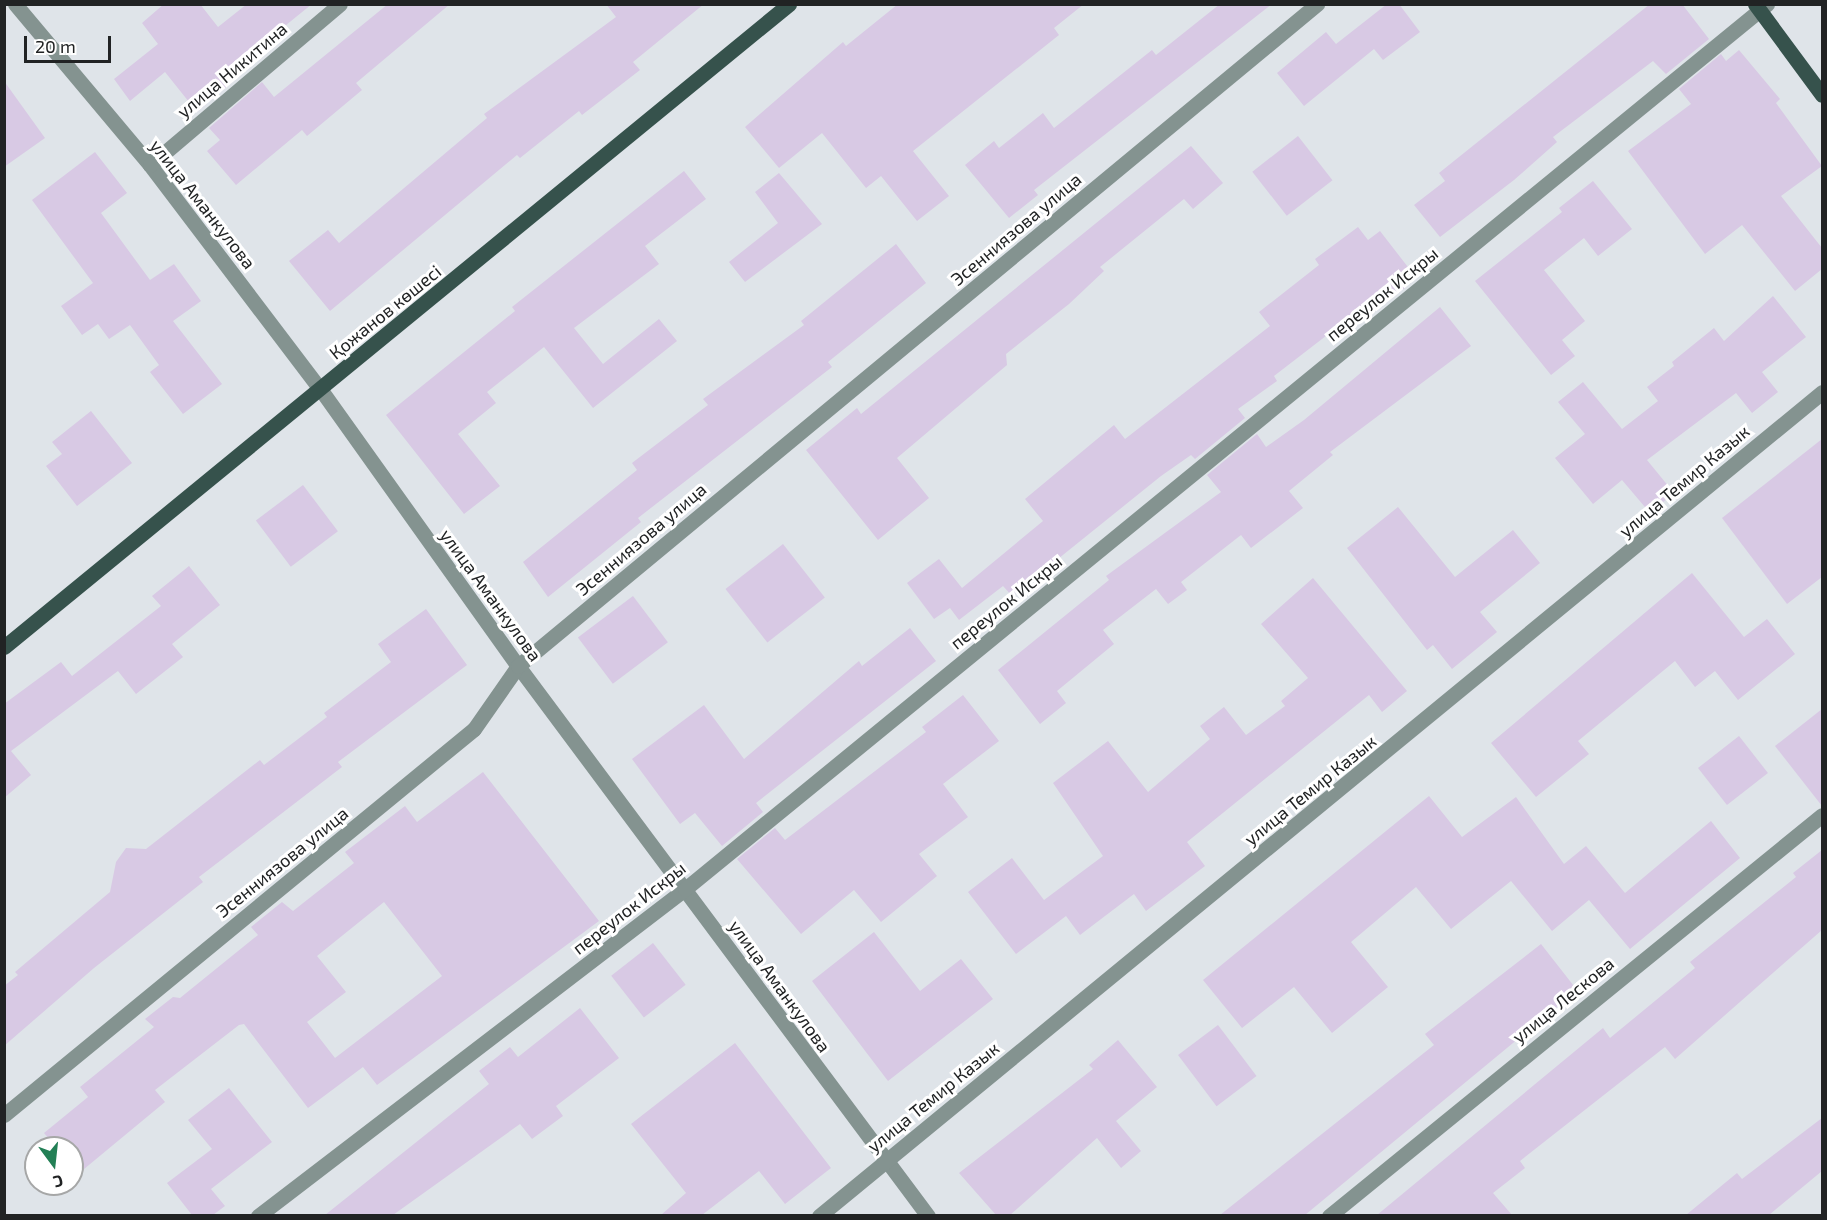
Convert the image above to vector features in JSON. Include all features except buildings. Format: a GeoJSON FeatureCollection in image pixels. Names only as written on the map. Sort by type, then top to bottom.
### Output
{"type":"FeatureCollection","features":[{"type":"Feature","properties":{"kind":"main road","name":"Қожанов көшесі"},"geometry":{"type":"LineString","coordinates":[[4,647],[321,390],[789,4]]}},
{"type":"Feature","properties":{"kind":"main road"},"geometry":{"type":"LineString","coordinates":[[1761,7],[1822,95]]}},
{"type":"Feature","properties":{"kind":"street","name":"улица Аманкулова"},"geometry":{"type":"LineString","coordinates":[[15,4],[150,165],[321,390],[518,666],[885,1161],[928,1215]]}},
{"type":"Feature","properties":{"kind":"street","name":"улица Никитина"},"geometry":{"type":"LineString","coordinates":[[150,165],[340,4]]}},
{"type":"Feature","properties":{"kind":"street","name":"Эсенниязова улица"},"geometry":{"type":"LineString","coordinates":[[4,1115],[474,729],[518,666],[1317,4]]}},
{"type":"Feature","properties":{"kind":"street","name":"переулок Искры"},"geometry":{"type":"LineString","coordinates":[[258,1215],[685,889],[1761,7]]}},
{"type":"Feature","properties":{"kind":"street","name":"улица Темир Казык"},"geometry":{"type":"LineString","coordinates":[[819,1215],[1822,392]]}},
{"type":"Feature","properties":{"kind":"street","name":"улица Лескова"},"geometry":{"type":"LineString","coordinates":[[1329,1215],[1822,815]]}}]}
